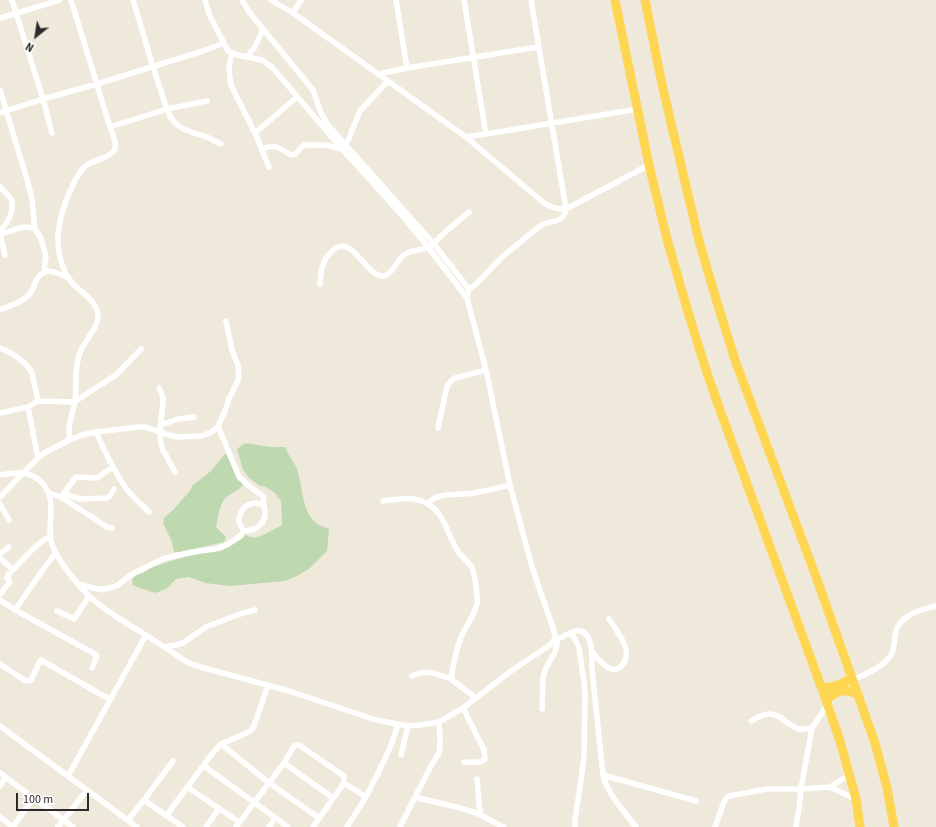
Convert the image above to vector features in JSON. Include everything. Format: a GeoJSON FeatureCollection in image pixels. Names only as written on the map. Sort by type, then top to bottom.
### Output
{"type":"FeatureCollection","features":[{"type":"Feature","properties":{"kind":"highway"},"geometry":{"type":"LineString","coordinates":[[615,0],[649,166],[678,279],[706,370],[840,741],[856,799],[860,827]]}},
{"type":"Feature","properties":{"kind":"highway"},"geometry":{"type":"LineString","coordinates":[[645,0],[663,89],[699,241],[717,302],[735,360],[815,574],[875,743],[887,788],[894,827]]}},
{"type":"Feature","properties":{"kind":"highway"},"geometry":{"type":"LineString","coordinates":[[822,688],[833,687],[852,679]]}},
{"type":"Feature","properties":{"kind":"highway"},"geometry":{"type":"LineString","coordinates":[[827,702],[838,691],[844,690],[858,694]]}},
{"type":"Feature","properties":{"kind":"street"},"geometry":{"type":"LineString","coordinates":[[12,0],[52,133]]}},
{"type":"Feature","properties":{"kind":"street"},"geometry":{"type":"LineString","coordinates":[[0,18],[60,0]]}},
{"type":"Feature","properties":{"kind":"street"},"geometry":{"type":"LineString","coordinates":[[69,440],[70,420],[74,402],[76,370],[79,356],[97,323],[98,316],[96,309],[89,299],[73,284],[62,264],[58,236],[60,222],[64,206],[83,169],[86,165],[110,154],[115,148],[115,143],[71,0]]}},
{"type":"Feature","properties":{"kind":"street"},"geometry":{"type":"LineString","coordinates":[[133,0],[167,109],[175,123],[189,132],[210,138],[221,144]]}},
{"type":"Feature","properties":{"kind":"street"},"geometry":{"type":"LineString","coordinates":[[204,0],[209,14],[228,50],[232,53],[262,60],[272,67],[433,243],[469,289]]}},
{"type":"Feature","properties":{"kind":"street"},"geometry":{"type":"LineString","coordinates":[[242,0],[250,13],[313,90],[321,113],[328,125],[428,247],[467,298],[486,370],[510,485],[532,567],[554,630],[556,640],[555,652],[545,670],[543,678],[542,709]]}},
{"type":"Feature","properties":{"kind":"street"},"geometry":{"type":"LineString","coordinates":[[271,0],[293,13],[466,138],[544,203],[551,207],[556,209],[566,209],[649,166]]}},
{"type":"Feature","properties":{"kind":"street"},"geometry":{"type":"LineString","coordinates":[[293,13],[302,0]]}},
{"type":"Feature","properties":{"kind":"street"},"geometry":{"type":"LineString","coordinates":[[396,0],[407,68]]}},
{"type":"Feature","properties":{"kind":"street"},"geometry":{"type":"LineString","coordinates":[[464,0],[486,134]]}},
{"type":"Feature","properties":{"kind":"street"},"geometry":{"type":"LineString","coordinates":[[467,298],[469,289],[476,284],[502,257],[540,226],[562,218],[565,215],[566,209],[531,0]]}},
{"type":"Feature","properties":{"kind":"street"},"geometry":{"type":"LineString","coordinates":[[247,56],[255,47],[263,28]]}},
{"type":"Feature","properties":{"kind":"street"},"geometry":{"type":"LineString","coordinates":[[0,113],[203,51],[224,43]]}},
{"type":"Feature","properties":{"kind":"street"},"geometry":{"type":"LineString","coordinates":[[379,74],[407,68],[538,47]]}},
{"type":"Feature","properties":{"kind":"street"},"geometry":{"type":"LineString","coordinates":[[232,53],[229,70],[231,85],[255,133],[269,167]]}},
{"type":"Feature","properties":{"kind":"street"},"geometry":{"type":"LineString","coordinates":[[262,149],[269,146],[274,146],[295,154],[304,145],[325,145],[338,148],[344,146],[360,111],[388,81]]}},
{"type":"Feature","properties":{"kind":"street"},"geometry":{"type":"LineString","coordinates":[[0,90],[28,183],[36,229],[41,238],[46,257],[46,264],[44,267],[46,271]]}},
{"type":"Feature","properties":{"kind":"street"},"geometry":{"type":"LineString","coordinates":[[255,133],[298,97]]}},
{"type":"Feature","properties":{"kind":"street"},"geometry":{"type":"LineString","coordinates":[[110,127],[167,109],[207,101]]}},
{"type":"Feature","properties":{"kind":"street"},"geometry":{"type":"LineString","coordinates":[[466,138],[552,122],[638,109]]}},
{"type":"Feature","properties":{"kind":"street"},"geometry":{"type":"LineString","coordinates":[[0,187],[12,202],[11,216],[0,232]]}},
{"type":"Feature","properties":{"kind":"street"},"geometry":{"type":"LineString","coordinates":[[0,192],[7,196]]}},
{"type":"Feature","properties":{"kind":"street"},"geometry":{"type":"LineString","coordinates":[[320,284],[322,266],[330,253],[338,247],[344,247],[355,253],[378,276],[387,275],[405,253],[428,247],[469,212]]}},
{"type":"Feature","properties":{"kind":"street"},"geometry":{"type":"LineString","coordinates":[[5,255],[0,234],[23,227],[36,229]]}},
{"type":"Feature","properties":{"kind":"street"},"geometry":{"type":"LineString","coordinates":[[0,310],[28,297],[37,278],[46,271],[52,271],[69,278]]}},
{"type":"Feature","properties":{"kind":"street"},"geometry":{"type":"LineString","coordinates":[[0,497],[38,458],[46,452],[82,435],[138,427],[145,427],[177,437],[201,436],[212,432],[218,426],[226,411],[229,399],[239,378],[238,365],[232,350],[226,321]]}},
{"type":"Feature","properties":{"kind":"street"},"geometry":{"type":"LineString","coordinates":[[0,348],[6,350],[24,362],[30,370],[38,401]]}},
{"type":"Feature","properties":{"kind":"street"},"geometry":{"type":"LineString","coordinates":[[0,413],[28,407],[38,401],[74,402],[116,375],[141,349]]}},
{"type":"Feature","properties":{"kind":"street"},"geometry":{"type":"LineString","coordinates":[[438,428],[447,386],[451,381],[455,378],[486,370]]}},
{"type":"Feature","properties":{"kind":"street"},"geometry":{"type":"LineString","coordinates":[[159,388],[163,397],[160,432],[162,448],[175,472]]}},
{"type":"Feature","properties":{"kind":"street"},"geometry":{"type":"LineString","coordinates":[[28,407],[38,458]]}},
{"type":"Feature","properties":{"kind":"street"},"geometry":{"type":"LineString","coordinates":[[161,425],[178,419],[194,417]]}},
{"type":"Feature","properties":{"kind":"street"},"geometry":{"type":"LineString","coordinates":[[218,426],[239,477],[263,496],[265,511],[261,524],[250,531],[244,531]]}},
{"type":"Feature","properties":{"kind":"street"},"geometry":{"type":"LineString","coordinates":[[96,432],[129,492],[149,512]]}},
{"type":"Feature","properties":{"kind":"street"},"geometry":{"type":"LineString","coordinates":[[62,496],[76,477],[97,478],[114,467]]}},
{"type":"Feature","properties":{"kind":"street"},"geometry":{"type":"LineString","coordinates":[[0,475],[18,472],[24,473],[40,480],[45,486],[49,493],[51,510],[50,536],[55,554],[78,584],[89,596],[106,610],[146,634],[187,662],[289,691],[376,720],[408,726],[439,722],[463,708],[511,671],[556,640],[576,631],[585,633],[589,638],[593,653],[592,669],[603,775],[606,785],[616,801],[636,827]]}},
{"type":"Feature","properties":{"kind":"street"},"geometry":{"type":"LineString","coordinates":[[428,504],[436,497],[472,494],[510,485]]}},
{"type":"Feature","properties":{"kind":"street"},"geometry":{"type":"LineString","coordinates":[[49,493],[81,498],[106,498],[111,495],[114,489]]}},
{"type":"Feature","properties":{"kind":"street"},"geometry":{"type":"LineString","coordinates":[[62,496],[107,527],[112,528]]}},
{"type":"Feature","properties":{"kind":"street"},"geometry":{"type":"LineString","coordinates":[[383,501],[407,498],[428,504],[440,515],[460,554],[473,570],[477,604],[458,647],[451,679]]}},
{"type":"Feature","properties":{"kind":"street"},"geometry":{"type":"LineString","coordinates":[[244,531],[240,525],[239,519],[241,512],[245,507],[251,504],[257,503],[264,505]]}},
{"type":"Feature","properties":{"kind":"street"},"geometry":{"type":"LineString","coordinates":[[0,504],[9,520]]}},
{"type":"Feature","properties":{"kind":"street"},"geometry":{"type":"LineString","coordinates":[[78,584],[97,589],[113,587],[132,574],[165,558],[215,549],[227,545],[240,536],[244,531]]}},
{"type":"Feature","properties":{"kind":"street"},"geometry":{"type":"LineString","coordinates":[[0,594],[10,582],[8,577],[13,570],[32,549],[50,536]]}},
{"type":"Feature","properties":{"kind":"street"},"geometry":{"type":"LineString","coordinates":[[0,554],[9,548]]}},
{"type":"Feature","properties":{"kind":"street"},"geometry":{"type":"LineString","coordinates":[[16,610],[55,554]]}},
{"type":"Feature","properties":{"kind":"street"},"geometry":{"type":"LineString","coordinates":[[0,558],[13,570]]}},
{"type":"Feature","properties":{"kind":"street"},"geometry":{"type":"LineString","coordinates":[[57,611],[72,619],[75,618],[89,596]]}},
{"type":"Feature","properties":{"kind":"street"},"geometry":{"type":"LineString","coordinates":[[0,600],[95,654],[97,659],[92,668]]}},
{"type":"Feature","properties":{"kind":"street"},"geometry":{"type":"LineString","coordinates":[[852,679],[883,664],[891,654],[899,624],[906,618],[919,611],[936,606]]}},
{"type":"Feature","properties":{"kind":"street"},"geometry":{"type":"LineString","coordinates":[[164,647],[176,646],[183,643],[206,627],[240,614],[256,610]]}},
{"type":"Feature","properties":{"kind":"street"},"geometry":{"type":"LineString","coordinates":[[593,653],[610,669],[616,669],[622,666],[625,661],[627,655],[624,643],[609,619]]}},
{"type":"Feature","properties":{"kind":"street"},"geometry":{"type":"LineString","coordinates":[[571,633],[579,648],[585,694],[584,756],[575,827]]}},
{"type":"Feature","properties":{"kind":"street"},"geometry":{"type":"LineString","coordinates":[[68,776],[146,634]]}},
{"type":"Feature","properties":{"kind":"street"},"geometry":{"type":"LineString","coordinates":[[0,664],[24,680],[29,681],[31,680],[41,660],[109,699]]}},
{"type":"Feature","properties":{"kind":"street"},"geometry":{"type":"LineString","coordinates":[[412,676],[426,672],[434,673],[451,679],[476,698]]}},
{"type":"Feature","properties":{"kind":"street"},"geometry":{"type":"LineString","coordinates":[[166,816],[221,744],[252,730],[268,685]]}},
{"type":"Feature","properties":{"kind":"street"},"geometry":{"type":"LineString","coordinates":[[796,827],[812,728],[827,702]]}},
{"type":"Feature","properties":{"kind":"street"},"geometry":{"type":"LineString","coordinates":[[463,708],[484,750],[485,759],[481,762],[464,762]]}},
{"type":"Feature","properties":{"kind":"street"},"geometry":{"type":"LineString","coordinates":[[751,721],[769,714],[774,715],[790,725],[800,729],[812,728]]}},
{"type":"Feature","properties":{"kind":"street"},"geometry":{"type":"LineString","coordinates":[[400,827],[439,753],[439,722]]}},
{"type":"Feature","properties":{"kind":"street"},"geometry":{"type":"LineString","coordinates":[[347,827],[366,797],[380,769],[398,724]]}},
{"type":"Feature","properties":{"kind":"street"},"geometry":{"type":"LineString","coordinates":[[0,726],[137,827]]}},
{"type":"Feature","properties":{"kind":"street"},"geometry":{"type":"LineString","coordinates":[[401,755],[408,726]]}},
{"type":"Feature","properties":{"kind":"street"},"geometry":{"type":"LineString","coordinates":[[221,744],[268,782],[319,818]]}},
{"type":"Feature","properties":{"kind":"street"},"geometry":{"type":"LineString","coordinates":[[187,787],[219,808],[238,824],[268,782],[284,763],[294,746],[299,745],[344,776],[344,783],[313,827]]}},
{"type":"Feature","properties":{"kind":"street"},"geometry":{"type":"LineString","coordinates":[[128,820],[173,761]]}},
{"type":"Feature","properties":{"kind":"street"},"geometry":{"type":"LineString","coordinates":[[284,763],[333,798]]}},
{"type":"Feature","properties":{"kind":"street"},"geometry":{"type":"LineString","coordinates":[[204,766],[288,827]]}},
{"type":"Feature","properties":{"kind":"street"},"geometry":{"type":"LineString","coordinates":[[0,773],[73,827]]}},
{"type":"Feature","properties":{"kind":"street"},"geometry":{"type":"LineString","coordinates":[[603,775],[696,801]]}},
{"type":"Feature","properties":{"kind":"street"},"geometry":{"type":"LineString","coordinates":[[715,827],[724,802],[729,796],[767,789],[830,787],[849,775]]}},
{"type":"Feature","properties":{"kind":"street"},"geometry":{"type":"LineString","coordinates":[[0,786],[6,777]]}},
{"type":"Feature","properties":{"kind":"street"},"geometry":{"type":"LineString","coordinates":[[477,779],[480,814]]}},
{"type":"Feature","properties":{"kind":"street"},"geometry":{"type":"LineString","coordinates":[[344,783],[366,797]]}},
{"type":"Feature","properties":{"kind":"street"},"geometry":{"type":"LineString","coordinates":[[830,787],[856,799]]}},
{"type":"Feature","properties":{"kind":"street"},"geometry":{"type":"LineString","coordinates":[[58,827],[87,790]]}},
{"type":"Feature","properties":{"kind":"street"},"geometry":{"type":"LineString","coordinates":[[415,796],[480,814],[504,827]]}},
{"type":"Feature","properties":{"kind":"street"},"geometry":{"type":"LineString","coordinates":[[0,817],[13,827],[34,797]]}},
{"type":"Feature","properties":{"kind":"street"},"geometry":{"type":"LineString","coordinates":[[144,800],[183,827]]}},
{"type":"Feature","properties":{"kind":"street"},"geometry":{"type":"LineString","coordinates":[[206,827],[219,808]]}},
{"type":"Feature","properties":{"kind":"street"},"geometry":{"type":"LineString","coordinates":[[269,827],[275,818]]}},
{"type":"Feature","properties":{"kind":"green space"},"geometry":{"type":"Polygon","coordinates":[[[245,443],[269,447],[285,447],[297,469],[304,503],[309,515],[314,522],[329,529],[327,551],[310,568],[285,581],[230,586],[205,583],[189,577],[176,579],[166,589],[155,593],[132,585],[133,578],[150,568],[177,559],[207,552],[221,551],[242,539],[245,535],[254,538],[282,525],[281,501],[275,493],[266,487],[260,486],[249,478],[243,470],[237,449],[245,443]]]}},
{"type":"Feature","properties":{"kind":"green space"},"geometry":{"type":"Polygon","coordinates":[[[226,453],[236,474],[243,484],[226,498],[220,509],[216,527],[226,537],[224,542],[174,552],[172,542],[163,523],[164,518],[190,491],[192,486],[211,471],[226,453]]]}}]}
